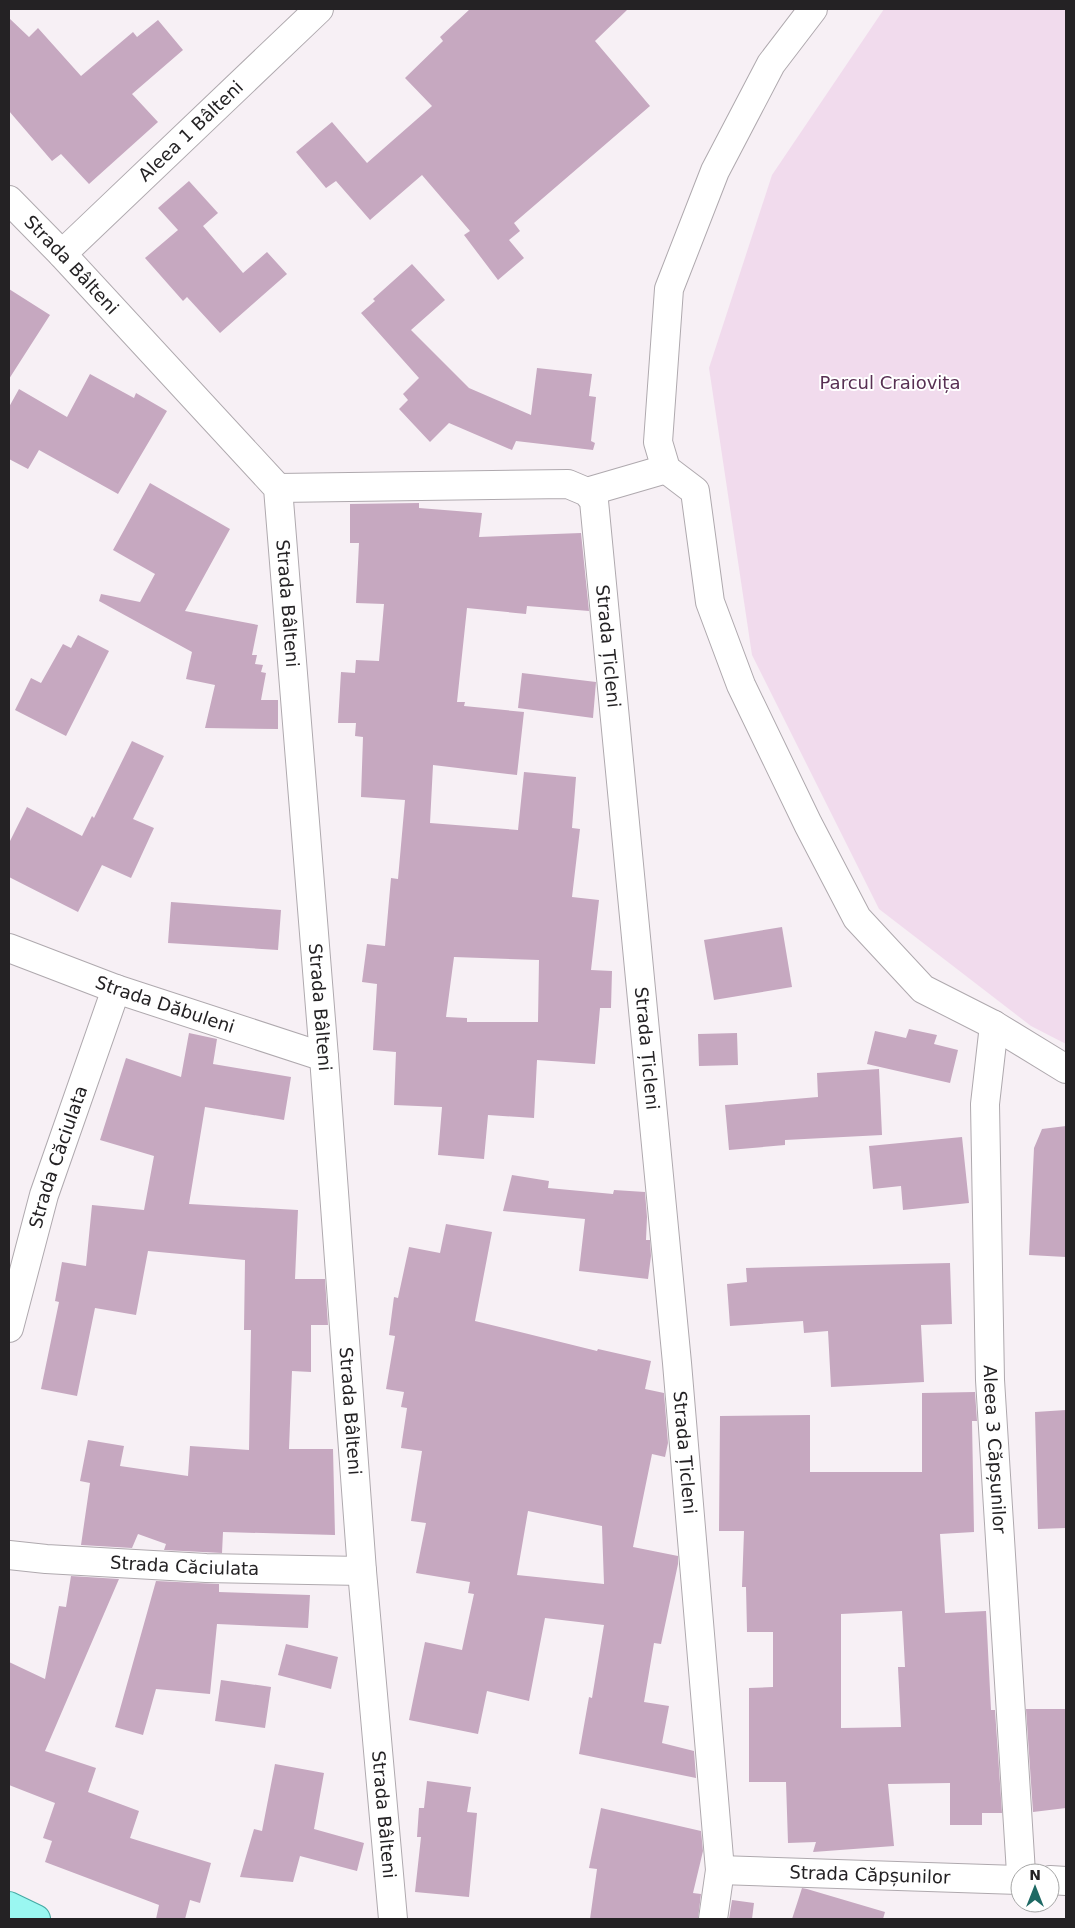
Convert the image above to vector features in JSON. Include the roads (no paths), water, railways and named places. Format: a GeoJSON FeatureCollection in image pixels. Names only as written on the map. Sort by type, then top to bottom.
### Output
{"type":"FeatureCollection","features":[{"type":"Feature","properties":{"kind":"main road"},"geometry":{"type":"LineString","coordinates":[[9,1906],[36,1919]]}},
{"type":"Feature","properties":{"kind":"street","name":"Aleea 1 Bâlteni"},"geometry":{"type":"LineString","coordinates":[[62,254],[319,9]]}},
{"type":"Feature","properties":{"kind":"street"},"geometry":{"type":"LineString","coordinates":[[813,9],[771,64],[715,171],[669,289],[658,442],[666,469],[695,491],[710,602],[741,685],[808,824],[857,918],[923,988],[994,1025],[1066,1070]]}},
{"type":"Feature","properties":{"kind":"street","name":"Strada Bâlteni"},"geometry":{"type":"LineString","coordinates":[[9,200],[62,254],[278,488],[324,1057],[362,1571],[393,1919]]}},
{"type":"Feature","properties":{"kind":"street"},"geometry":{"type":"LineString","coordinates":[[278,488],[568,484],[587,492],[666,469]]}},
{"type":"Feature","properties":{"kind":"street","name":"Strada Țicleni"},"geometry":{"type":"LineString","coordinates":[[587,492],[594,501],[598,522],[677,1363],[720,1870],[713,1919]]}},
{"type":"Feature","properties":{"kind":"street","name":"Strada Dăbuleni"},"geometry":{"type":"LineString","coordinates":[[9,948],[116,988],[324,1057]]}},
{"type":"Feature","properties":{"kind":"street","name":"Strada Căciulata"},"geometry":{"type":"LineString","coordinates":[[9,1328],[44,1195],[116,988]]}},
{"type":"Feature","properties":{"kind":"street","name":"Aleea 3 Căpșunilor"},"geometry":{"type":"LineString","coordinates":[[994,1025],[984,1104],[990,1380],[1020,1863]]}},
{"type":"Feature","properties":{"kind":"street","name":"Strada Căciulata"},"geometry":{"type":"LineString","coordinates":[[9,1555],[46,1559],[206,1568],[362,1571]]}},
{"type":"Feature","properties":{"kind":"street","name":"Strada Căpșunilor"},"geometry":{"type":"LineString","coordinates":[[720,1870],[1010,1880]]}},
{"type":"Feature","properties":{"kind":"park label","name":"Parcul Craiovița"},"geometry":{"type":"Point","coordinates":[890,383]}}]}
